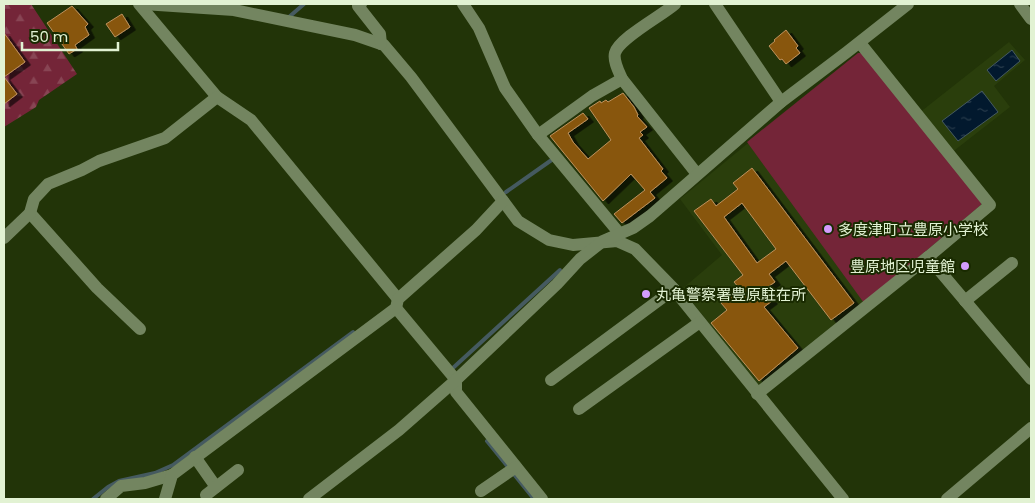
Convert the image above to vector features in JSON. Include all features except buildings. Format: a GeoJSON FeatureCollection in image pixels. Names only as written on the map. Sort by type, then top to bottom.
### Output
{"type":"FeatureCollection","features":[{"type":"Feature","properties":{"kind":"street"},"geometry":{"type":"LineString","coordinates":[[138,4],[216,97],[251,120],[456,380],[456,392],[512,469],[542,499]]}},
{"type":"Feature","properties":{"kind":"street"},"geometry":{"type":"LineString","coordinates":[[143,4],[234,10],[355,35],[384,45],[411,77],[518,221],[550,240],[573,245],[617,241],[635,249],[674,289],[843,499]]}},
{"type":"Feature","properties":{"kind":"street"},"geometry":{"type":"LineString","coordinates":[[361,4],[358,6],[380,34],[381,44]]}},
{"type":"Feature","properties":{"kind":"street"},"geometry":{"type":"LineString","coordinates":[[463,4],[479,28],[505,88],[538,135],[620,234]]}},
{"type":"Feature","properties":{"kind":"street"},"geometry":{"type":"LineString","coordinates":[[675,4],[624,41],[616,53],[616,66],[622,79],[697,174]]}},
{"type":"Feature","properties":{"kind":"street"},"geometry":{"type":"LineString","coordinates":[[715,4],[781,102]]}},
{"type":"Feature","properties":{"kind":"street"},"geometry":{"type":"LineString","coordinates":[[309,499],[399,430],[456,380],[557,284],[580,259],[603,241],[633,228],[650,216],[781,102],[860,43],[908,4]]}},
{"type":"Feature","properties":{"kind":"street"},"geometry":{"type":"LineString","coordinates":[[1020,4],[1031,19]]}},
{"type":"Feature","properties":{"kind":"street"},"geometry":{"type":"LineString","coordinates":[[757,394],[990,205],[860,43]]}},
{"type":"Feature","properties":{"kind":"street"},"geometry":{"type":"LineString","coordinates":[[538,135],[592,96],[622,79]]}},
{"type":"Feature","properties":{"kind":"street"},"geometry":{"type":"LineString","coordinates":[[4,238],[30,213],[34,199],[48,184],[99,161],[165,138],[216,97]]}},
{"type":"Feature","properties":{"kind":"street"},"geometry":{"type":"LineString","coordinates":[[106,499],[121,486],[145,483],[172,475],[397,303],[476,230],[504,201]]}},
{"type":"Feature","properties":{"kind":"street"},"geometry":{"type":"LineString","coordinates":[[30,213],[97,288],[140,329]]}},
{"type":"Feature","properties":{"kind":"street"},"geometry":{"type":"LineString","coordinates":[[928,257],[1029,371]]}},
{"type":"Feature","properties":{"kind":"street"},"geometry":{"type":"LineString","coordinates":[[966,301],[1012,263]]}},
{"type":"Feature","properties":{"kind":"street"},"geometry":{"type":"LineString","coordinates":[[551,380],[674,289]]}},
{"type":"Feature","properties":{"kind":"street"},"geometry":{"type":"LineString","coordinates":[[579,409],[700,322]]}},
{"type":"Feature","properties":{"kind":"street"},"geometry":{"type":"LineString","coordinates":[[947,499],[1031,428]]}},
{"type":"Feature","properties":{"kind":"street"},"geometry":{"type":"LineString","coordinates":[[195,457],[211,491],[238,470]]}},
{"type":"Feature","properties":{"kind":"street"},"geometry":{"type":"LineString","coordinates":[[481,491],[512,469]]}},
{"type":"Feature","properties":{"kind":"street"},"geometry":{"type":"LineString","coordinates":[[165,499],[172,475]]}},
{"type":"Feature","properties":{"kind":"shaded area","name":"多度津町立豊原小学校"},"geometry":{"type":"Polygon","coordinates":[[[1009,42],[1025,60],[994,86],[1010,107],[946,157],[925,253],[758,385],[682,289],[722,255],[680,199],[858,53],[862,53],[914,117],[1009,42]]]}},
{"type":"Feature","properties":{"kind":"green space"},"geometry":{"type":"Polygon","coordinates":[[[4,4],[31,4],[77,74],[39,100],[36,107],[4,127],[4,4]]]}},
{"type":"Feature","properties":{"kind":"green space"},"geometry":{"type":"Polygon","coordinates":[[[858,53],[862,53],[981,201],[981,205],[864,303],[747,142],[858,53]]]}},
{"type":"Feature","properties":{"kind":"water"},"geometry":{"type":"Polygon","coordinates":[[[1012,50],[1020,61],[996,81],[987,70],[1012,50]]]}},
{"type":"Feature","properties":{"kind":"water"},"geometry":{"type":"Polygon","coordinates":[[[982,91],[998,112],[958,141],[942,121],[982,91]]]}},
{"type":"Feature","properties":{"kind":"waterway"},"geometry":{"type":"LineString","coordinates":[[289,17],[304,4]]}},
{"type":"Feature","properties":{"kind":"waterway"},"geometry":{"type":"LineString","coordinates":[[506,192],[553,159]]}},
{"type":"Feature","properties":{"kind":"waterway"},"geometry":{"type":"LineString","coordinates":[[454,367],[560,270]]}},
{"type":"Feature","properties":{"kind":"waterway"},"geometry":{"type":"LineString","coordinates":[[93,499],[119,481],[155,473],[173,465],[353,332]]}},
{"type":"Feature","properties":{"kind":"waterway"},"geometry":{"type":"LineString","coordinates":[[487,441],[534,499]]}},
{"type":"Feature","properties":{"kind":"place","name":"多度津町立豊原小学校"},"geometry":{"type":"Point","coordinates":[828,229]}},
{"type":"Feature","properties":{"kind":"place","name":"豊原地区児童館"},"geometry":{"type":"Point","coordinates":[965,266]}},
{"type":"Feature","properties":{"kind":"place","name":"丸亀警察署豊原駐在所"},"geometry":{"type":"Point","coordinates":[646,294]}}]}
